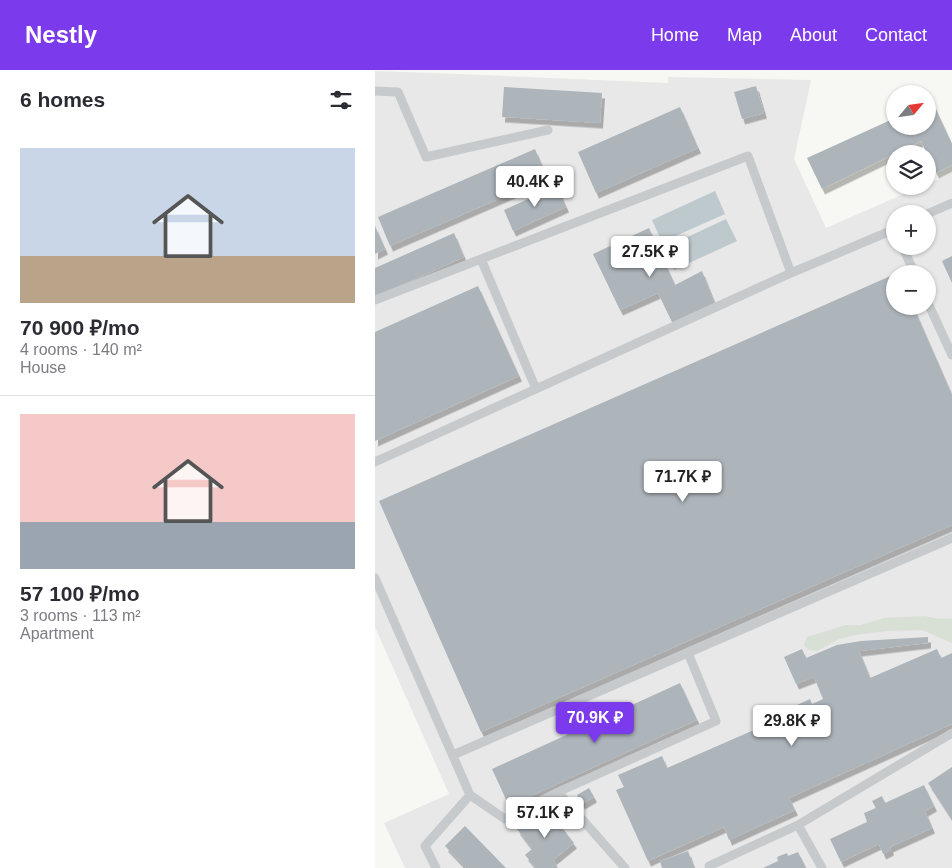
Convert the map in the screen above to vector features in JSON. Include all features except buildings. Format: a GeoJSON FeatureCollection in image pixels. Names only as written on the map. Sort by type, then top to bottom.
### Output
{"type":"FeatureCollection","features":[{"type":"Feature","properties":{"kind":"lane"},"geometry":{"type":"LineString","coordinates":[[375,91],[399,92],[426,157],[548,130]]}},
{"type":"Feature","properties":{"kind":"lane"},"geometry":{"type":"LineString","coordinates":[[375,300],[748,156],[791,273]]}},
{"type":"Feature","properties":{"kind":"lane"},"geometry":{"type":"LineString","coordinates":[[936,210],[952,203]]}},
{"type":"Feature","properties":{"kind":"lane"},"geometry":{"type":"LineString","coordinates":[[375,462],[791,273],[886,233]]}},
{"type":"Feature","properties":{"kind":"lane"},"geometry":{"type":"LineString","coordinates":[[481,259],[536,389]]}},
{"type":"Feature","properties":{"kind":"lane"},"geometry":{"type":"LineString","coordinates":[[933,315],[952,355]]}},
{"type":"Feature","properties":{"kind":"lane"},"geometry":{"type":"LineString","coordinates":[[453,755],[952,538]]}},
{"type":"Feature","properties":{"kind":"lane"},"geometry":{"type":"LineString","coordinates":[[375,578],[470,795],[505,819],[558,792],[717,721],[688,653]]}},
{"type":"Feature","properties":{"kind":"lane"},"geometry":{"type":"LineString","coordinates":[[709,866],[798,825],[952,733]]}},
{"type":"Feature","properties":{"kind":"lane"},"geometry":{"type":"LineString","coordinates":[[558,792],[625,868]]}},
{"type":"Feature","properties":{"kind":"lane"},"geometry":{"type":"LineString","coordinates":[[436,868],[425,846],[470,795]]}},
{"type":"Feature","properties":{"kind":"lane"},"geometry":{"type":"LineString","coordinates":[[798,825],[821,868]]}},
{"type":"Feature","properties":{"kind":"shaded area"},"geometry":{"type":"Polygon","coordinates":[[[375,71],[668,83],[668,77],[811,80],[794,159],[826,228],[901,195],[936,195],[936,180],[952,173],[952,868],[405,868],[384,823],[449,794],[375,627],[375,71]]]}},
{"type":"Feature","properties":{"kind":"shaded area"},"geometry":{"type":"Polygon","coordinates":[[[715,191],[725,214],[662,242],[652,220],[715,191]]]}},
{"type":"Feature","properties":{"kind":"shaded area"},"geometry":{"type":"Polygon","coordinates":[[[726,219],[737,241],[674,270],[664,248],[726,219]]]}},
{"type":"Feature","properties":{"kind":"shaded area"},"geometry":{"type":"Polygon","coordinates":[[[925,616],[952,619],[952,643],[922,630],[887,631],[855,635],[839,639],[817,651],[809,650],[804,645],[807,637],[846,625],[861,625],[884,618],[925,616]]]}}]}
